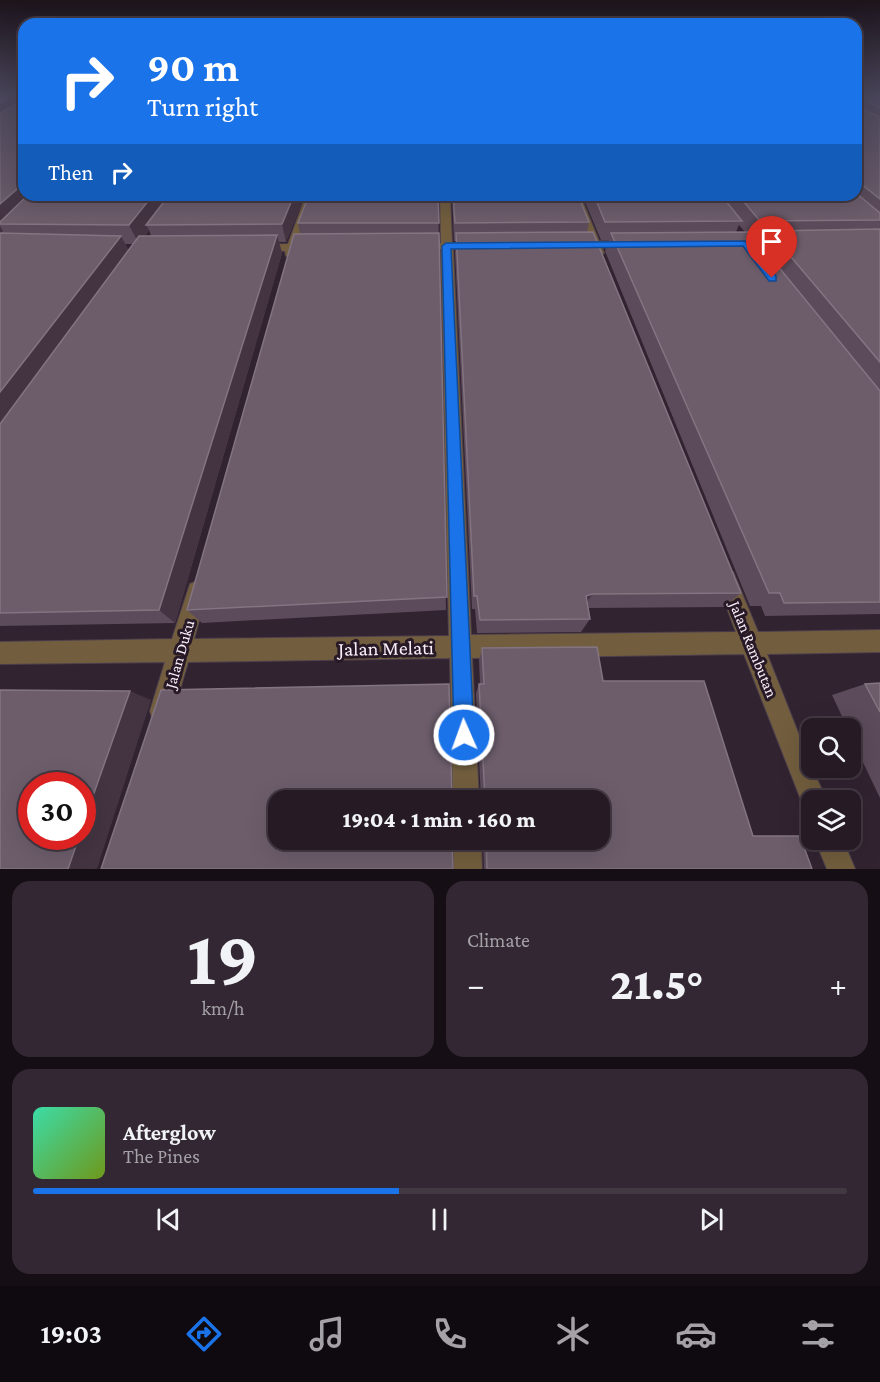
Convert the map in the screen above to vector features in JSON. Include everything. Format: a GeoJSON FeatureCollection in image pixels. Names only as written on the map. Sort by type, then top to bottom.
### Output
{"type":"FeatureCollection","features":[{"type":"Feature","properties":{"kind":"street"},"geometry":{"type":"LineString","coordinates":[[286,271],[309,201]]}},
{"type":"Feature","properties":{"kind":"street"},"geometry":{"type":"LineString","coordinates":[[445,201],[466,790]]}},
{"type":"Feature","properties":{"kind":"street"},"geometry":{"type":"LineString","coordinates":[[577,201],[603,267]]}},
{"type":"Feature","properties":{"kind":"street"},"geometry":{"type":"LineString","coordinates":[[561,245],[641,244]]}},
{"type":"Feature","properties":{"kind":"street"},"geometry":{"type":"LineString","coordinates":[[411,246],[492,246]]}},
{"type":"Feature","properties":{"kind":"street"},"geometry":{"type":"LineString","coordinates":[[247,248],[328,247]]}},
{"type":"Feature","properties":{"kind":"street","name":"Jalan Rambutan"},"geometry":{"type":"LineString","coordinates":[[721,565],[810,790]]}},
{"type":"Feature","properties":{"kind":"street","name":"Jalan Duku"},"geometry":{"type":"LineString","coordinates":[[157,727],[203,570]]}},
{"type":"Feature","properties":{"kind":"street","name":"Jalan Melati"},"geometry":{"type":"LineString","coordinates":[[0,653],[880,641]]}},
{"type":"Feature","properties":{"kind":"street"},"geometry":{"type":"LineString","coordinates":[[467,850],[468,869]]}},
{"type":"Feature","properties":{"kind":"street"},"geometry":{"type":"LineString","coordinates":[[833,850],[841,869]]}},
{"type":"Feature","properties":{"kind":"building"},"geometry":{"type":"Polygon","coordinates":[[[0,137],[18,137],[18,188],[0,204],[0,137]]]}},
{"type":"Feature","properties":{"kind":"building"},"geometry":{"type":"Polygon","coordinates":[[[862,137],[880,137],[880,199],[862,185],[862,137]]]}},
{"type":"Feature","properties":{"kind":"building"},"geometry":{"type":"Polygon","coordinates":[[[862,198],[880,213],[880,220],[760,221],[743,201],[862,201],[862,198]]]}},
{"type":"Feature","properties":{"kind":"building"},"geometry":{"type":"Polygon","coordinates":[[[22,201],[148,201],[129,225],[0,224],[22,201]]]}},
{"type":"Feature","properties":{"kind":"building"},"geometry":{"type":"Polygon","coordinates":[[[164,201],[292,201],[282,224],[146,225],[164,201]]]}},
{"type":"Feature","properties":{"kind":"building"},"geometry":{"type":"Polygon","coordinates":[[[307,201],[438,201],[439,223],[298,223],[307,201]]]}},
{"type":"Feature","properties":{"kind":"building"},"geometry":{"type":"Polygon","coordinates":[[[453,201],[580,201],[589,222],[455,223],[453,201]]]}},
{"type":"Feature","properties":{"kind":"building"},"geometry":{"type":"Polygon","coordinates":[[[596,201],[726,201],[742,221],[605,222],[596,201]]]}},
{"type":"Feature","properties":{"kind":"building"},"geometry":{"type":"Polygon","coordinates":[[[880,229],[880,362],[769,231],[880,229]]]}},
{"type":"Feature","properties":{"kind":"building"},"geometry":{"type":"Polygon","coordinates":[[[593,232],[741,593],[592,594],[586,596],[590,619],[480,620],[477,596],[474,596],[456,233],[593,232]]]}},
{"type":"Feature","properties":{"kind":"building"},"geometry":{"type":"Polygon","coordinates":[[[750,232],[880,391],[880,602],[784,603],[780,593],[769,593],[611,233],[750,232]]]}},
{"type":"Feature","properties":{"kind":"building"},"geometry":{"type":"Polygon","coordinates":[[[0,233],[121,236],[0,392],[0,233]]]}},
{"type":"Feature","properties":{"kind":"building"},"geometry":{"type":"Polygon","coordinates":[[[439,233],[447,597],[187,610],[294,234],[439,233]]]}},
{"type":"Feature","properties":{"kind":"building"},"geometry":{"type":"Polygon","coordinates":[[[277,235],[159,610],[0,613],[0,424],[139,236],[277,235]]]}},
{"type":"Feature","properties":{"kind":"building"},"geometry":{"type":"Polygon","coordinates":[[[597,647],[603,681],[704,681],[753,836],[800,836],[801,850],[805,850],[812,869],[487,869],[486,850],[610,850],[610,790],[485,790],[479,684],[484,684],[482,648],[597,647]]]}},
{"type":"Feature","properties":{"kind":"building"},"geometry":{"type":"Polygon","coordinates":[[[880,683],[880,712],[865,684],[880,683]]]}},
{"type":"Feature","properties":{"kind":"building"},"geometry":{"type":"Polygon","coordinates":[[[449,684],[452,790],[268,790],[268,850],[452,850],[453,869],[101,869],[161,690],[449,684]]]}},
{"type":"Feature","properties":{"kind":"building"},"geometry":{"type":"Polygon","coordinates":[[[0,690],[130,691],[96,787],[96,772],[18,772],[18,850],[75,850],[68,869],[0,869],[0,690]]]}},
{"type":"Feature","properties":{"kind":"route"},"geometry":{"type":"LineString","coordinates":[[464,735],[446,246],[745,243],[772,278]]}}]}
